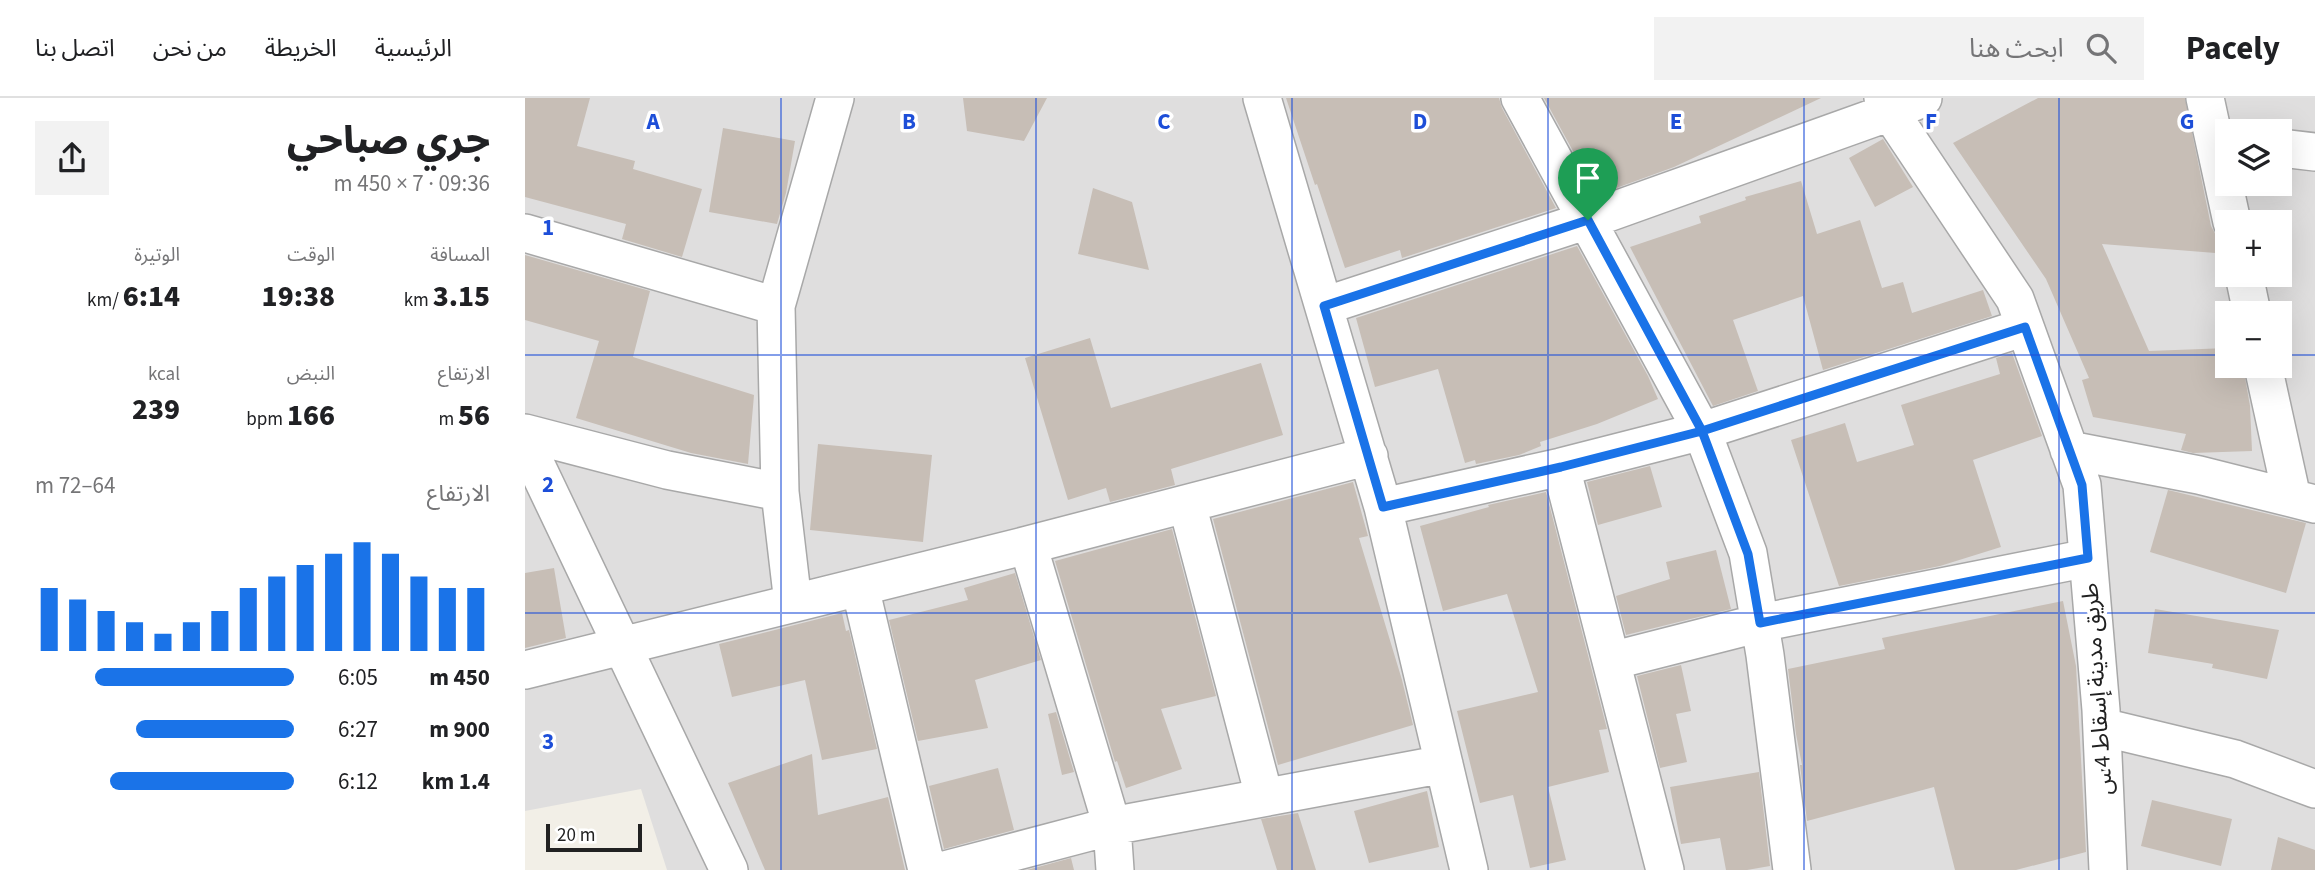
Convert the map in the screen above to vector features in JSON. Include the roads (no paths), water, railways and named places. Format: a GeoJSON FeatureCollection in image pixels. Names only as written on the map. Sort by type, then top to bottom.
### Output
{"type":"FeatureCollection","features":[{"type":"Feature","properties":{"kind":"street"},"geometry":{"type":"LineString","coordinates":[[793,603],[780,492],[776,306],[835,98]]}},
{"type":"Feature","properties":{"kind":"street"},"geometry":{"type":"LineString","coordinates":[[1262,98],[1383,507],[1469,870]]}},
{"type":"Feature","properties":{"kind":"street"},"geometry":{"type":"LineString","coordinates":[[1520,98],[1702,431],[1748,554],[1760,623],[1792,870]]}},
{"type":"Feature","properties":{"kind":"street"},"geometry":{"type":"LineString","coordinates":[[2205,98],[2215,124]]}},
{"type":"Feature","properties":{"kind":"street"},"geometry":{"type":"LineString","coordinates":[[1324,306],[1588,220],[1899,103]]}},
{"type":"Feature","properties":{"kind":"street","name":"طريق مدينة إسقاط 4س"},"geometry":{"type":"LineString","coordinates":[[1899,103],[2015,299],[2082,485],[2102,727],[2108,870]]}},
{"type":"Feature","properties":{"kind":"street"},"geometry":{"type":"LineString","coordinates":[[2292,149],[2315,152]]}},
{"type":"Feature","properties":{"kind":"street"},"geometry":{"type":"LineString","coordinates":[[525,233],[776,306]]}},
{"type":"Feature","properties":{"kind":"street"},"geometry":{"type":"LineString","coordinates":[[1383,507],[1561,467],[1702,431],[2025,327]]}},
{"type":"Feature","properties":{"kind":"street"},"geometry":{"type":"LineString","coordinates":[[2267,378],[2303,501]]}},
{"type":"Feature","properties":{"kind":"street"},"geometry":{"type":"LineString","coordinates":[[525,433],[667,470],[780,492]]}},
{"type":"Feature","properties":{"kind":"street"},"geometry":{"type":"LineString","coordinates":[[525,442],[729,870]]}},
{"type":"Feature","properties":{"kind":"street"},"geometry":{"type":"LineString","coordinates":[[2069,450],[2199,475],[2303,501]]}},
{"type":"Feature","properties":{"kind":"street"},"geometry":{"type":"LineString","coordinates":[[525,670],[1028,545],[1369,456]]}},
{"type":"Feature","properties":{"kind":"street"},"geometry":{"type":"LineString","coordinates":[[1561,467],[1665,870]]}},
{"type":"Feature","properties":{"kind":"street"},"geometry":{"type":"LineString","coordinates":[[1187,503],[1264,796]]}},
{"type":"Feature","properties":{"kind":"street"},"geometry":{"type":"LineString","coordinates":[[1028,545],[1112,826],[1115,870]]}},
{"type":"Feature","properties":{"kind":"street"},"geometry":{"type":"LineString","coordinates":[[1611,661],[1760,623],[2088,558]]}},
{"type":"Feature","properties":{"kind":"street"},"geometry":{"type":"LineString","coordinates":[[860,587],[927,870]]}},
{"type":"Feature","properties":{"kind":"street"},"geometry":{"type":"LineString","coordinates":[[2102,727],[2235,759],[2315,789]]}},
{"type":"Feature","properties":{"kind":"street"},"geometry":{"type":"LineString","coordinates":[[945,870],[1112,826],[1444,764]]}}]}
